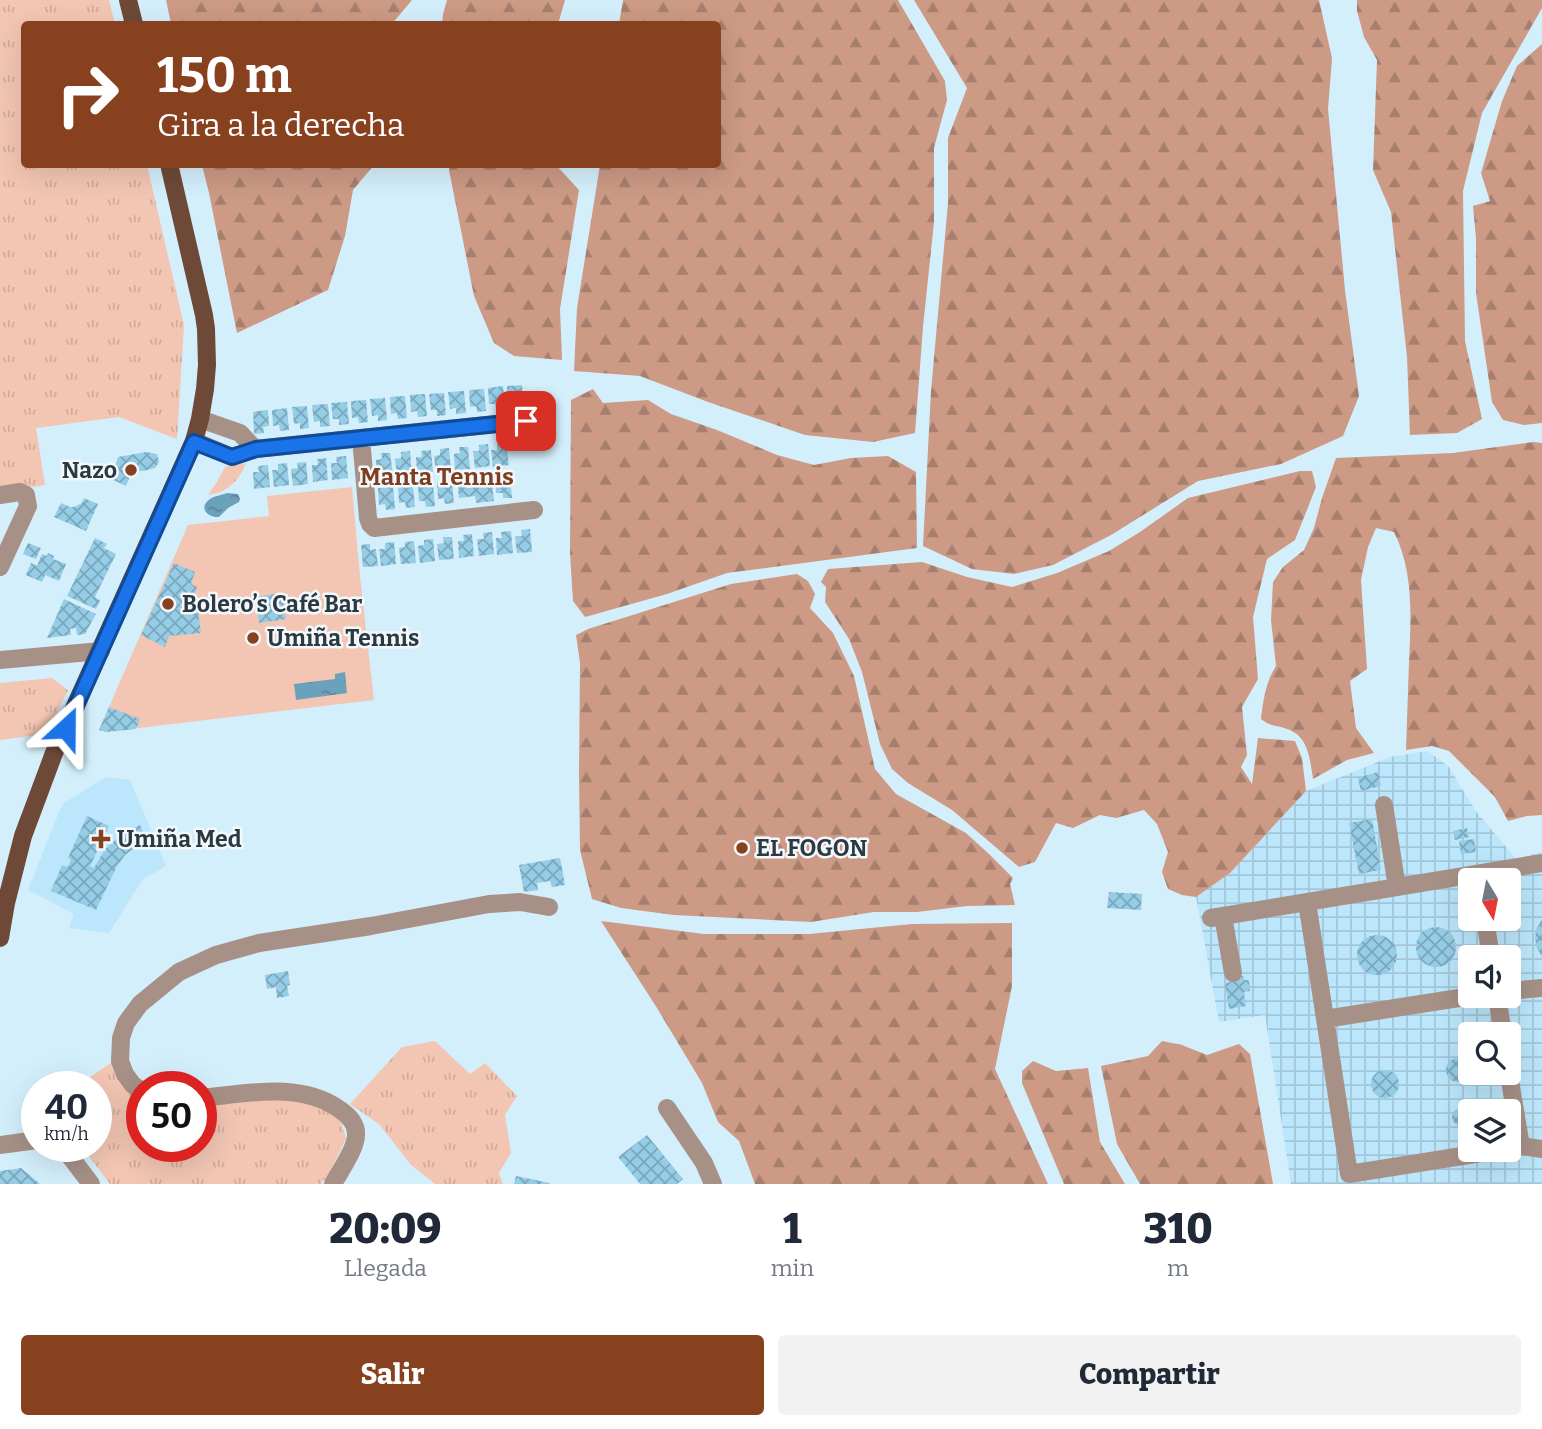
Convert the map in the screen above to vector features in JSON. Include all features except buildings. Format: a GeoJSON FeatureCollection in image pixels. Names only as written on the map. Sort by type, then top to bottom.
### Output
{"type":"FeatureCollection","features":[{"type":"Feature","properties":{"kind":"main road"},"geometry":{"type":"LineString","coordinates":[[128,0],[133,21]]}},
{"type":"Feature","properties":{"kind":"main road"},"geometry":{"type":"LineString","coordinates":[[0,938],[23,836],[54,753],[194,442],[200,419],[207,365],[204,315],[170,168]]}},
{"type":"Feature","properties":{"kind":"street"},"geometry":{"type":"LineString","coordinates":[[200,419],[240,433],[256,449]]}},
{"type":"Feature","properties":{"kind":"street"},"geometry":{"type":"LineString","coordinates":[[194,442],[232,457],[256,449],[526,421]]}},
{"type":"Feature","properties":{"kind":"street"},"geometry":{"type":"LineString","coordinates":[[362,438],[368,518],[374,527],[534,510]]}},
{"type":"Feature","properties":{"kind":"street"},"geometry":{"type":"LineString","coordinates":[[0,495],[20,492],[26,495],[28,506],[0,567]]}},
{"type":"Feature","properties":{"kind":"street"},"geometry":{"type":"LineString","coordinates":[[0,660],[101,651]]}},
{"type":"Feature","properties":{"kind":"street"},"geometry":{"type":"LineString","coordinates":[[1384,805],[1397,887]]}},
{"type":"Feature","properties":{"kind":"street"},"geometry":{"type":"LineString","coordinates":[[1519,868],[1542,863]]}},
{"type":"Feature","properties":{"kind":"street"},"geometry":{"type":"LineString","coordinates":[[1233,973],[1217,917],[1458,879]]}},
{"type":"Feature","properties":{"kind":"street"},"geometry":{"type":"LineString","coordinates":[[126,1075],[120,1060],[121,1038],[126,1023],[140,1004],[179,972],[216,955],[259,943],[372,926],[489,904],[520,902],[549,907]]}},
{"type":"Feature","properties":{"kind":"street"},"geometry":{"type":"LineString","coordinates":[[1307,902],[1349,1174],[1458,1157]]}},
{"type":"Feature","properties":{"kind":"street"},"geometry":{"type":"LineString","coordinates":[[1521,990],[1542,988]]}},
{"type":"Feature","properties":{"kind":"street"},"geometry":{"type":"LineString","coordinates":[[1325,1019],[1458,998]]}},
{"type":"Feature","properties":{"kind":"street"},"geometry":{"type":"LineString","coordinates":[[217,1096],[267,1091],[305,1094],[330,1102],[348,1115],[357,1134],[354,1146],[333,1184]]}},
{"type":"Feature","properties":{"kind":"street"},"geometry":{"type":"LineString","coordinates":[[667,1108],[704,1163],[713,1184]]}},
{"type":"Feature","properties":{"kind":"street"},"geometry":{"type":"LineString","coordinates":[[0,1145],[21,1142]]}},
{"type":"Feature","properties":{"kind":"street"},"geometry":{"type":"LineString","coordinates":[[1521,1147],[1542,1149]]}},
{"type":"Feature","properties":{"kind":"street"},"geometry":{"type":"LineString","coordinates":[[74,1162],[91,1184]]}},
{"type":"Feature","properties":{"kind":"shaded area"},"geometry":{"type":"Polygon","coordinates":[[[1428,751],[1449,767],[1475,810],[1517,860],[1542,851],[1542,1184],[1291,1184],[1265,1015],[1219,1022],[1196,897],[1230,873],[1306,791],[1390,757],[1428,751]]]}},
{"type":"Feature","properties":{"kind":"shaded area","name":"Umiña Med"},"geometry":{"type":"Polygon","coordinates":[[[106,777],[130,780],[166,866],[142,880],[109,933],[69,928],[74,914],[28,890],[64,803],[106,777]]]}},
{"type":"Feature","properties":{"kind":"green space"},"geometry":{"type":"Polygon","coordinates":[[[0,0],[109,0],[114,21],[21,21],[21,168],[148,168],[184,325],[177,439],[119,417],[36,428],[45,485],[0,493],[0,0]]]}},
{"type":"Feature","properties":{"kind":"green space"},"geometry":{"type":"Polygon","coordinates":[[[166,0],[412,0],[394,21],[170,21],[166,0]]]}},
{"type":"Feature","properties":{"kind":"green space"},"geometry":{"type":"Polygon","coordinates":[[[447,0],[565,0],[559,21],[442,21],[447,0]]]}},
{"type":"Feature","properties":{"kind":"green space"},"geometry":{"type":"Polygon","coordinates":[[[623,0],[898,0],[945,81],[947,100],[934,148],[934,222],[915,433],[873,442],[805,435],[640,376],[574,371],[577,308],[600,168],[721,168],[721,21],[620,21],[623,0]]]}},
{"type":"Feature","properties":{"kind":"green space"},"geometry":{"type":"Polygon","coordinates":[[[914,0],[1319,0],[1332,58],[1328,109],[1345,290],[1359,396],[1343,436],[1281,464],[1198,481],[1111,535],[1053,565],[1014,574],[972,569],[923,546],[931,391],[948,203],[948,138],[967,88],[914,0]]]}},
{"type":"Feature","properties":{"kind":"green space"},"geometry":{"type":"Polygon","coordinates":[[[1357,0],[1542,0],[1542,8],[1482,113],[1463,191],[1465,341],[1482,419],[1457,433],[1410,435],[1407,357],[1391,212],[1373,170],[1377,60],[1364,37],[1357,0]]]}},
{"type":"Feature","properties":{"kind":"green space"},"geometry":{"type":"Polygon","coordinates":[[[1542,44],[1542,423],[1524,425],[1503,420],[1492,402],[1476,293],[1473,206],[1490,201],[1481,173],[1502,101],[1517,66],[1542,44]]]}},
{"type":"Feature","properties":{"kind":"green space"},"geometry":{"type":"Polygon","coordinates":[[[203,168],[371,168],[353,190],[345,236],[328,290],[237,333],[203,168]]]}},
{"type":"Feature","properties":{"kind":"green space"},"geometry":{"type":"Polygon","coordinates":[[[559,168],[579,190],[560,309],[562,360],[514,356],[494,343],[474,296],[449,170],[559,168]]]}},
{"type":"Feature","properties":{"kind":"green space"},"geometry":{"type":"Polygon","coordinates":[[[593,389],[603,403],[648,400],[671,414],[777,455],[814,465],[851,458],[888,456],[916,472],[917,548],[727,573],[667,594],[585,617],[573,601],[570,553],[571,400],[593,389]]]}},
{"type":"Feature","properties":{"kind":"green space"},"geometry":{"type":"Polygon","coordinates":[[[1542,443],[1542,815],[1508,821],[1495,797],[1449,751],[1432,746],[1406,750],[1410,629],[1408,579],[1394,532],[1376,528],[1368,547],[1361,580],[1367,669],[1350,681],[1356,728],[1374,753],[1347,760],[1313,779],[1307,750],[1300,737],[1261,719],[1267,685],[1276,666],[1271,620],[1273,582],[1283,567],[1304,550],[1314,528],[1336,458],[1453,453],[1542,443]]]}},
{"type":"Feature","properties":{"kind":"green space"},"geometry":{"type":"Polygon","coordinates":[[[246,463],[232,485],[221,492],[208,495],[225,467],[246,463]]]}},
{"type":"Feature","properties":{"kind":"green space"},"geometry":{"type":"Polygon","coordinates":[[[1300,471],[1312,471],[1316,487],[1295,540],[1267,559],[1253,617],[1258,679],[1242,707],[1247,755],[1241,767],[1252,784],[1258,738],[1295,741],[1302,758],[1306,791],[1230,873],[1196,897],[1168,889],[1162,872],[1168,852],[1157,824],[1144,810],[1116,818],[1100,815],[1073,828],[1056,823],[1035,862],[1019,867],[952,810],[908,783],[892,769],[880,744],[862,672],[849,639],[825,602],[826,587],[821,582],[828,569],[922,562],[967,577],[1012,587],[1057,573],[1109,551],[1188,498],[1300,471]]]}},
{"type":"Feature","properties":{"kind":"green space","name":"Umiña Tennis"},"geometry":{"type":"Polygon","coordinates":[[[352,487],[374,700],[106,732],[99,730],[188,525],[269,516],[267,496],[352,487]]]}},
{"type":"Feature","properties":{"kind":"green space"},"geometry":{"type":"Polygon","coordinates":[[[797,574],[808,581],[815,594],[810,608],[833,633],[854,676],[875,769],[896,794],[966,833],[989,854],[1013,878],[1010,884],[1015,905],[967,906],[917,912],[874,912],[811,922],[674,915],[621,908],[592,899],[580,850],[580,663],[576,635],[731,584],[797,574]]]}},
{"type":"Feature","properties":{"kind":"green space"},"geometry":{"type":"Polygon","coordinates":[[[52,678],[68,690],[46,734],[0,740],[0,683],[52,678]]]}},
{"type":"Feature","properties":{"kind":"green space"},"geometry":{"type":"Polygon","coordinates":[[[601,921],[704,934],[809,934],[912,924],[1012,923],[1012,986],[995,1069],[1048,1184],[755,1184],[739,1141],[718,1122],[702,1083],[601,921]]]}},
{"type":"Feature","properties":{"kind":"green space"},"geometry":{"type":"Polygon","coordinates":[[[435,1041],[470,1074],[485,1063],[517,1096],[505,1115],[511,1153],[499,1173],[503,1184],[435,1184],[410,1164],[380,1125],[350,1104],[402,1047],[435,1041]]]}},
{"type":"Feature","properties":{"kind":"green space"},"geometry":{"type":"Polygon","coordinates":[[[1162,1041],[1182,1045],[1207,1055],[1239,1044],[1250,1054],[1273,1184],[1140,1184],[1117,1144],[1101,1066],[1148,1056],[1162,1041]]]}},
{"type":"Feature","properties":{"kind":"green space"},"geometry":{"type":"Polygon","coordinates":[[[1033,1061],[1056,1071],[1088,1068],[1100,1142],[1125,1184],[1064,1184],[1022,1083],[1022,1071],[1033,1061]]]}},
{"type":"Feature","properties":{"kind":"green space"},"geometry":{"type":"Polygon","coordinates":[[[112,1062],[126,1079],[126,1162],[217,1162],[217,1102],[302,1099],[336,1114],[346,1139],[332,1168],[331,1179],[323,1180],[321,1184],[110,1184],[93,1162],[112,1162],[112,1071],[99,1071],[112,1062]]]}},
{"type":"Feature","properties":{"kind":"water"},"geometry":{"type":"Polygon","coordinates":[[[227,493],[238,494],[239,502],[219,517],[208,514],[204,508],[206,502],[227,493]]]}},
{"type":"Feature","properties":{"kind":"water"},"geometry":{"type":"Polygon","coordinates":[[[345,672],[347,693],[296,700],[294,684],[335,679],[335,674],[345,672]]]}},
{"type":"Feature","properties":{"kind":"place","name":"Nazo"},"geometry":{"type":"Point","coordinates":[131,470]}},
{"type":"Feature","properties":{"kind":"place","name":"Bolero’s Café Bar"},"geometry":{"type":"Point","coordinates":[168,604]}},
{"type":"Feature","properties":{"kind":"place","name":"Umiña Tennis"},"geometry":{"type":"Point","coordinates":[253,638]}},
{"type":"Feature","properties":{"kind":"place","name":"Umiña Med"},"geometry":{"type":"Point","coordinates":[101,839]}},
{"type":"Feature","properties":{"kind":"place","name":"EL FOGON"},"geometry":{"type":"Point","coordinates":[742,848]}},
{"type":"Feature","properties":{"kind":"district","name":"Manta Tennis"},"geometry":{"type":"Point","coordinates":[437,477]}},
{"type":"Feature","properties":{"kind":"route"},"geometry":{"type":"LineString","coordinates":[[66,728],[194,442],[232,457],[256,449],[526,421]]}}]}
